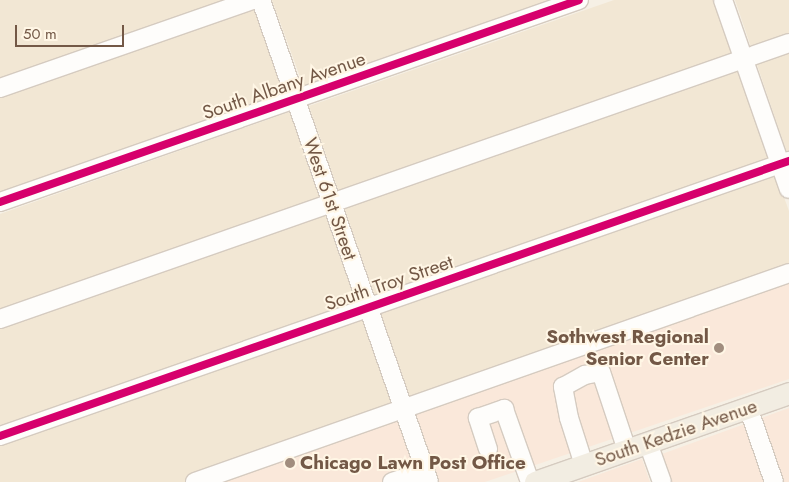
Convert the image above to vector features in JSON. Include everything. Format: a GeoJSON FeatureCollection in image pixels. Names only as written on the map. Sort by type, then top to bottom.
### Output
{"type":"FeatureCollection","features":[{"type":"Feature","properties":{"kind":"main road","name":"South Kedzie Avenue"},"geometry":{"type":"LineString","coordinates":[[536,482],[789,393]]}},
{"type":"Feature","properties":{"kind":"street"},"geometry":{"type":"LineString","coordinates":[[0,88],[253,0]]}},
{"type":"Feature","properties":{"kind":"street","name":"West 61st Street"},"geometry":{"type":"LineString","coordinates":[[261,0],[427,476]]}},
{"type":"Feature","properties":{"kind":"street","name":"South Albany Avenue"},"geometry":{"type":"LineString","coordinates":[[0,202],[579,0]]}},
{"type":"Feature","properties":{"kind":"street"},"geometry":{"type":"LineString","coordinates":[[724,0],[744,59],[785,163],[789,189]]}},
{"type":"Feature","properties":{"kind":"street"},"geometry":{"type":"LineString","coordinates":[[0,319],[789,43]]}},
{"type":"Feature","properties":{"kind":"street","name":"South Troy Street"},"geometry":{"type":"LineString","coordinates":[[0,436],[785,163]]}},
{"type":"Feature","properties":{"kind":"street"},"geometry":{"type":"LineString","coordinates":[[195,482],[789,274]]}},
{"type":"Feature","properties":{"kind":"street"},"geometry":{"type":"LineString","coordinates":[[584,465],[569,418],[563,387],[585,375],[601,372],[627,450]]}},
{"type":"Feature","properties":{"kind":"street"},"geometry":{"type":"LineString","coordinates":[[748,407],[774,482]]}},
{"type":"Feature","properties":{"kind":"street"},"geometry":{"type":"LineString","coordinates":[[488,449],[478,418],[504,409],[536,482]]}},
{"type":"Feature","properties":{"kind":"street"},"geometry":{"type":"LineString","coordinates":[[648,442],[662,482]]}},
{"type":"Feature","properties":{"kind":"street"},"geometry":{"type":"LineString","coordinates":[[392,482],[427,476]]}},
{"type":"Feature","properties":{"kind":"shaded area"},"geometry":{"type":"Polygon","coordinates":[[[0,0],[254,0],[287,95],[0,195],[0,0]]]}},
{"type":"Feature","properties":{"kind":"shaded area"},"geometry":{"type":"Polygon","coordinates":[[[272,0],[558,0],[304,88],[272,0]]]}},
{"type":"Feature","properties":{"kind":"shaded area"},"geometry":{"type":"Polygon","coordinates":[[[614,0],[716,0],[771,160],[375,296],[309,106],[614,0]]]}},
{"type":"Feature","properties":{"kind":"shaded area"},"geometry":{"type":"Polygon","coordinates":[[[735,0],[789,0],[789,153],[787,153],[735,0]]]}},
{"type":"Feature","properties":{"kind":"shaded area"},"geometry":{"type":"Polygon","coordinates":[[[292,111],[359,302],[0,426],[0,214],[292,111]]]}},
{"type":"Feature","properties":{"kind":"shaded area"},"geometry":{"type":"Polygon","coordinates":[[[776,175],[789,211],[789,273],[413,405],[380,312],[776,175]]]}},
{"type":"Feature","properties":{"kind":"shaded area"},"geometry":{"type":"Polygon","coordinates":[[[789,273],[789,379],[485,482],[439,482],[413,405],[789,273]]]}},
{"type":"Feature","properties":{"kind":"shaded area"},"geometry":{"type":"Polygon","coordinates":[[[365,318],[396,411],[195,482],[0,482],[0,446],[365,318]]]}},
{"type":"Feature","properties":{"kind":"shaded area"},"geometry":{"type":"Polygon","coordinates":[[[789,408],[789,482],[671,482],[662,454],[789,408]]]}},
{"type":"Feature","properties":{"kind":"shaded area"},"geometry":{"type":"Polygon","coordinates":[[[396,411],[421,482],[195,482],[396,411]]]}},
{"type":"Feature","properties":{"kind":"shaded area"},"geometry":{"type":"Polygon","coordinates":[[[642,459],[650,482],[578,482],[642,459]]]}},
{"type":"Feature","properties":{"kind":"cycle path"},"geometry":{"type":"LineString","coordinates":[[0,202],[579,0]]}},
{"type":"Feature","properties":{"kind":"cycle path"},"geometry":{"type":"LineString","coordinates":[[0,436],[789,161]]}},
{"type":"Feature","properties":{"kind":"place","name":"Sothwest Regional Senior Center"},"geometry":{"type":"Point","coordinates":[719,348]}},
{"type":"Feature","properties":{"kind":"place","name":"Chicago Lawn Post Office"},"geometry":{"type":"Point","coordinates":[290,463]}}]}
